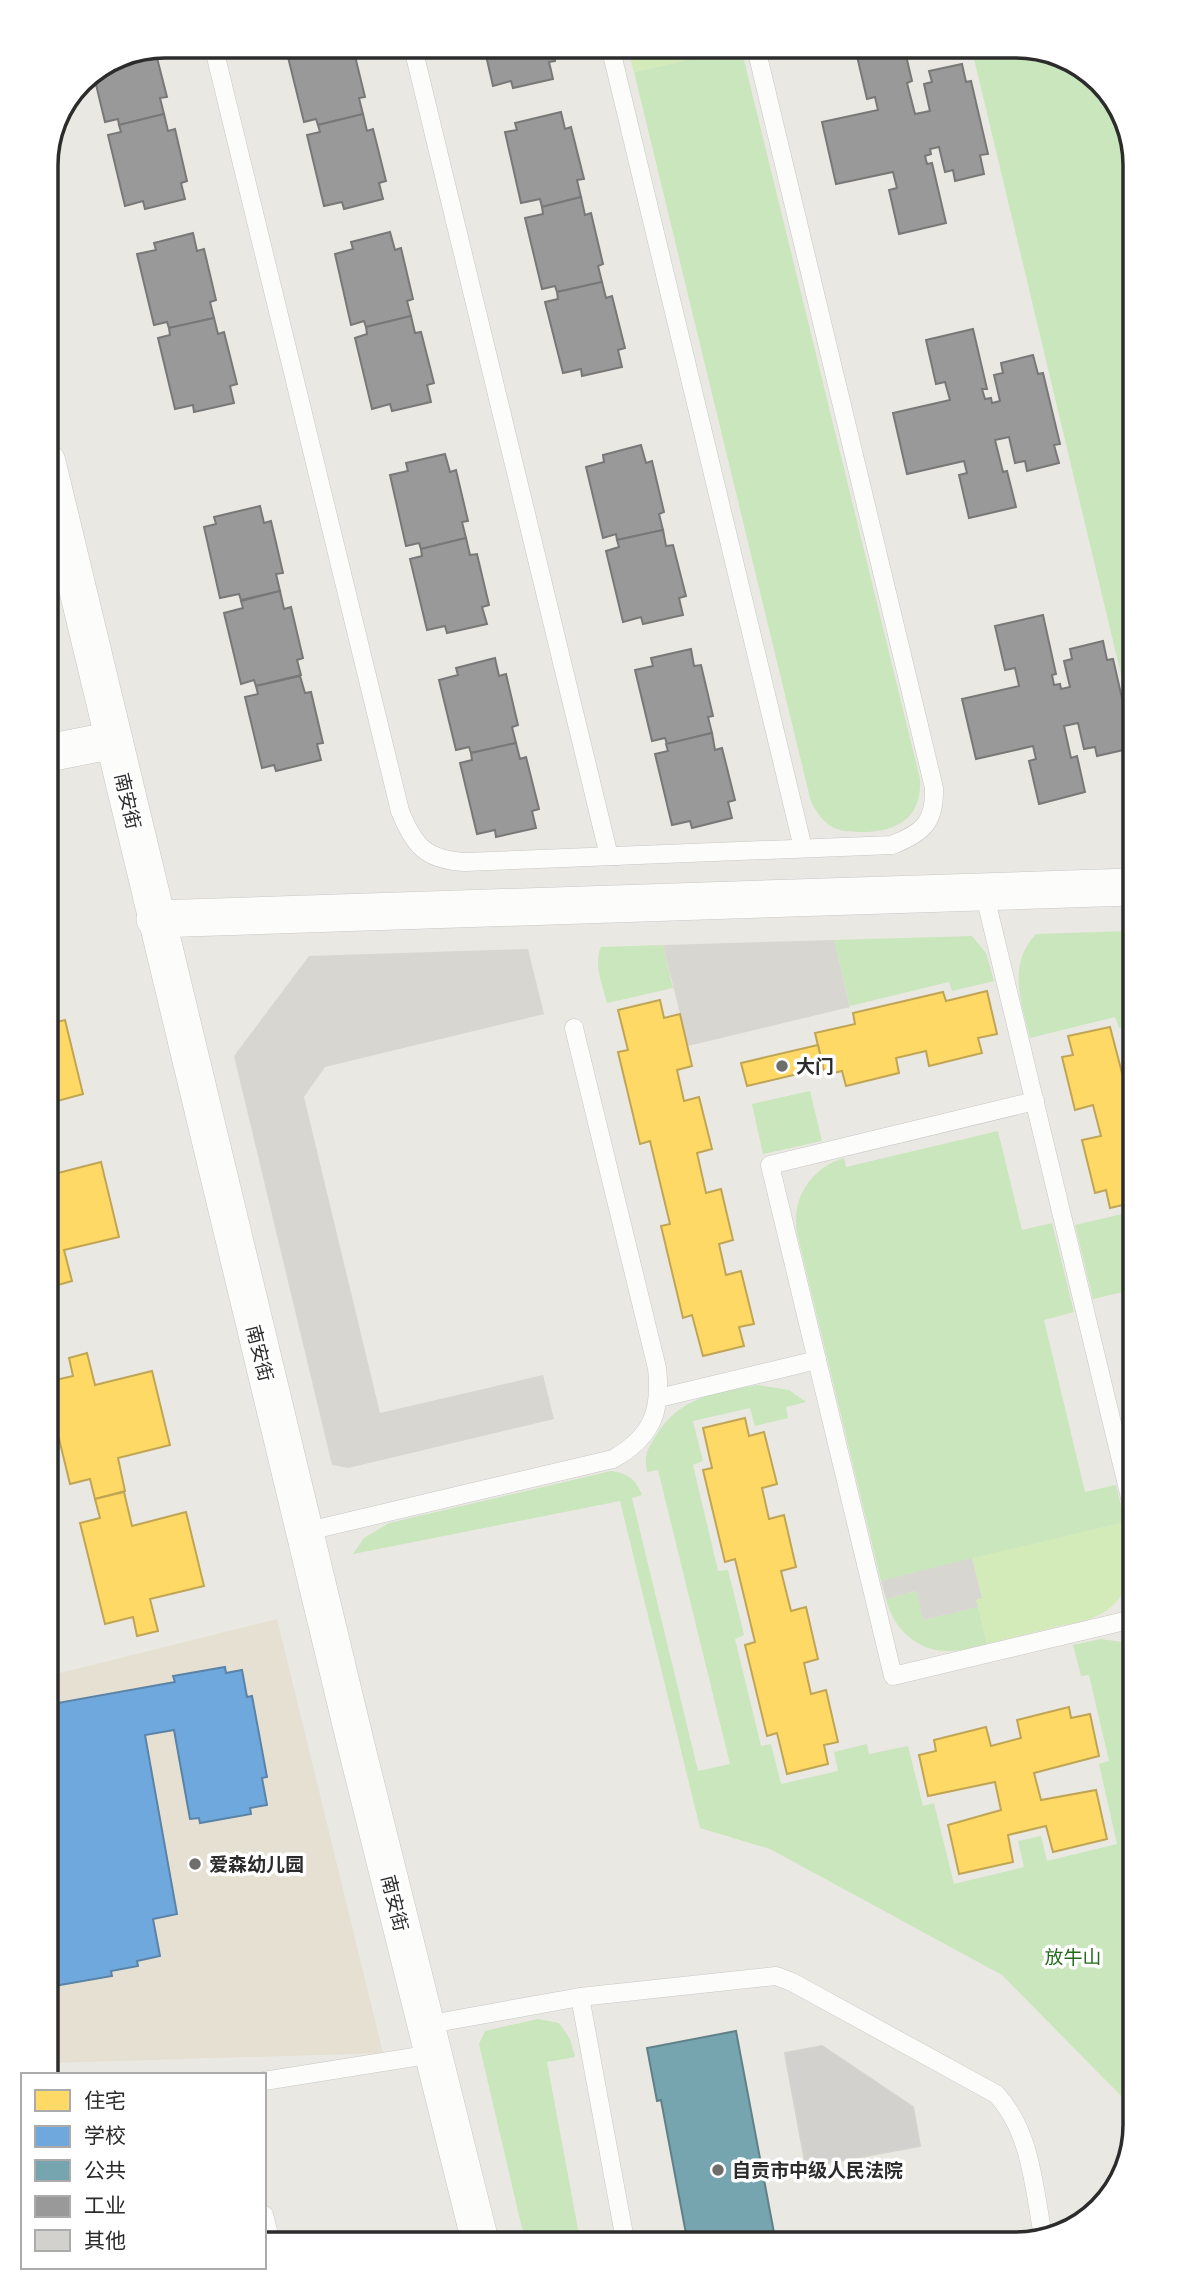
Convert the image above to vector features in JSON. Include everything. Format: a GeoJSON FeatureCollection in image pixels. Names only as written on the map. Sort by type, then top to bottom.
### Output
{"type":"FeatureCollection","features":[{"type":"Feature","properties":{"kind":"street","name":"南安街"},"geometry":{"type":"LineString","coordinates":[[58,508],[304,1532],[478,2232]]}},
{"type":"Feature","properties":{"kind":"street"},"geometry":{"type":"LineString","coordinates":[[58,751],[114,740]]}},
{"type":"Feature","properties":{"kind":"street"},"geometry":{"type":"LineString","coordinates":[[155,919],[1123,887]]}},
{"type":"Feature","properties":{"kind":"lane"},"geometry":{"type":"LineString","coordinates":[[216,58],[400,811],[416,845],[445,861],[465,862],[892,845],[925,828],[932,813],[934,788],[758,58]]}},
{"type":"Feature","properties":{"kind":"lane"},"geometry":{"type":"LineString","coordinates":[[415,58],[609,856],[717,852]]}},
{"type":"Feature","properties":{"kind":"lane"},"geometry":{"type":"LineString","coordinates":[[613,58],[803,848]]}},
{"type":"Feature","properties":{"kind":"lane"},"geometry":{"type":"LineString","coordinates":[[984,892],[1123,1468]]}},
{"type":"Feature","properties":{"kind":"lane"},"geometry":{"type":"LineString","coordinates":[[304,1532],[613,1458],[635,1444],[652,1424],[659,1398],[657,1368],[574,1028]]}},
{"type":"Feature","properties":{"kind":"lane"},"geometry":{"type":"LineString","coordinates":[[1035,1101],[770,1165],[893,1676],[1123,1621]]}},
{"type":"Feature","properties":{"kind":"lane"},"geometry":{"type":"LineString","coordinates":[[659,1398],[817,1360]]}},
{"type":"Feature","properties":{"kind":"lane"},"geometry":{"type":"LineString","coordinates":[[266,2081],[429,2040],[580,1997],[776,1976],[792,1982],[996,2094],[1017,2123],[1028,2157],[1042,2229]]}},
{"type":"Feature","properties":{"kind":"lane"},"geometry":{"type":"LineString","coordinates":[[580,1997],[624,2232]]}},
{"type":"Feature","properties":{"kind":"shaded area"},"geometry":{"type":"Polygon","coordinates":[[[834,940],[850,1007],[688,1046],[663,945],[834,940]]]}},
{"type":"Feature","properties":{"kind":"shaded area"},"geometry":{"type":"Polygon","coordinates":[[[528,949],[544,1014],[325,1067],[304,1097],[380,1413],[543,1375],[554,1419],[348,1468],[332,1465],[234,1056],[309,956],[528,949]]]}},
{"type":"Feature","properties":{"kind":"shaded area"},"geometry":{"type":"Polygon","coordinates":[[[972,1558],[982,1598],[976,1600],[978,1607],[923,1620],[916,1591],[886,1599],[881,1581],[972,1558]]]}},
{"type":"Feature","properties":{"kind":"shaded area","name":"爱森幼儿园"},"geometry":{"type":"Polygon","coordinates":[[[277,1619],[383,2053],[58,2063],[58,1674],[277,1619]]]}},
{"type":"Feature","properties":{"kind":"green space"},"geometry":{"type":"Polygon","coordinates":[[[630,58],[696,58],[634,72],[630,58]]]}},
{"type":"Feature","properties":{"kind":"green space"},"geometry":{"type":"Polygon","coordinates":[[[696,58],[743,58],[920,779],[920,792],[912,812],[898,825],[888,829],[865,832],[840,830],[829,825],[811,802],[634,72],[696,58]]]}},
{"type":"Feature","properties":{"kind":"green space"},"geometry":{"type":"Polygon","coordinates":[[[974,58],[1037,60],[1051,63],[1076,76],[1097,94],[1105,105],[1121,144],[1123,683],[974,58]]]}},
{"type":"Feature","properties":{"kind":"green space"},"geometry":{"type":"Polygon","coordinates":[[[1123,931],[1123,1027],[1119,1028],[1115,1017],[1030,1038],[1020,997],[1019,971],[1027,946],[1036,934],[1123,931]]]}},
{"type":"Feature","properties":{"kind":"green space"},"geometry":{"type":"Polygon","coordinates":[[[972,936],[986,953],[994,981],[952,991],[949,982],[850,1006],[834,940],[972,936]]]}},
{"type":"Feature","properties":{"kind":"green space"},"geometry":{"type":"Polygon","coordinates":[[[663,945],[673,988],[607,1003],[598,967],[601,947],[663,945]]]}},
{"type":"Feature","properties":{"kind":"green space"},"geometry":{"type":"Polygon","coordinates":[[[810,1091],[822,1141],[763,1154],[752,1104],[810,1091]]]}},
{"type":"Feature","properties":{"kind":"green space"},"geometry":{"type":"Polygon","coordinates":[[[998,1131],[1022,1230],[1052,1223],[1074,1312],[1044,1320],[1085,1492],[1116,1485],[1123,1522],[881,1581],[797,1233],[797,1208],[806,1186],[822,1169],[832,1163],[844,1158],[846,1167],[998,1131]]]}},
{"type":"Feature","properties":{"kind":"green space"},"geometry":{"type":"Polygon","coordinates":[[[1123,1214],[1123,1292],[1093,1299],[1075,1225],[1123,1214]]]}},
{"type":"Feature","properties":{"kind":"green space","name":"放牛山"},"geometry":{"type":"Polygon","coordinates":[[[758,1385],[789,1390],[806,1402],[786,1407],[788,1418],[755,1426],[750,1408],[693,1421],[703,1461],[693,1465],[718,1571],[728,1570],[744,1635],[735,1639],[761,1746],[771,1744],[781,1784],[838,1771],[834,1752],[867,1744],[869,1754],[908,1746],[923,1806],[934,1803],[954,1884],[1024,1867],[1018,1841],[1041,1836],[1047,1861],[1117,1844],[1099,1764],[1109,1761],[1089,1675],[1081,1676],[1073,1645],[1101,1639],[1122,1642],[1123,2098],[1002,1975],[770,1849],[700,1828],[620,1501],[353,1554],[364,1538],[389,1523],[611,1471],[626,1475],[634,1481],[642,1495],[632,1498],[698,1771],[730,1764],[658,1470],[647,1472],[646,1457],[655,1437],[675,1413],[699,1399],[758,1385]]]}},
{"type":"Feature","properties":{"kind":"green space"},"geometry":{"type":"Polygon","coordinates":[[[1123,1522],[1123,1592],[1106,1611],[1083,1621],[987,1644],[976,1600],[982,1598],[972,1558],[1123,1522]]]}},
{"type":"Feature","properties":{"kind":"green space"},"geometry":{"type":"Polygon","coordinates":[[[916,1591],[923,1620],[978,1607],[987,1644],[949,1651],[917,1643],[894,1619],[886,1599],[916,1591]]]}},
{"type":"Feature","properties":{"kind":"green space"},"geometry":{"type":"Polygon","coordinates":[[[538,2019],[559,2023],[570,2039],[575,2057],[547,2062],[579,2232],[523,2232],[479,2044],[485,2031],[538,2019]]]}},
{"type":"Feature","properties":{"kind":"building: 住宅"},"geometry":{"type":"Polygon","coordinates":[[[987,991],[997,1034],[978,1038],[982,1053],[929,1066],[926,1051],[896,1058],[899,1073],[846,1086],[842,1071],[825,1075],[815,1033],[855,1024],[853,1013],[943,992],[946,1001],[987,991]]]}},
{"type":"Feature","properties":{"kind":"building: 住宅"},"geometry":{"type":"Polygon","coordinates":[[[660,1000],[664,1018],[680,1014],[692,1066],[677,1070],[684,1101],[699,1097],[712,1149],[697,1153],[706,1193],[721,1189],[733,1240],[719,1244],[726,1275],[741,1271],[754,1324],[739,1327],[744,1346],[703,1356],[692,1315],[683,1318],[661,1226],[670,1224],[650,1141],[640,1144],[618,1052],[628,1050],[618,1010],[660,1000]]]}},
{"type":"Feature","properties":{"kind":"building: 住宅"},"geometry":{"type":"Polygon","coordinates":[[[65,1020],[83,1094],[58,1101],[58,1022],[65,1020]]]}},
{"type":"Feature","properties":{"kind":"building: 住宅"},"geometry":{"type":"Polygon","coordinates":[[[1110,1027],[1123,1077],[1123,1205],[1110,1208],[1106,1190],[1095,1193],[1082,1140],[1101,1136],[1093,1105],[1075,1110],[1062,1057],[1073,1055],[1068,1036],[1110,1027]]]}},
{"type":"Feature","properties":{"kind":"building: 住宅","name":"大门"},"geometry":{"type":"Polygon","coordinates":[[[818,1045],[823,1068],[747,1086],[741,1063],[818,1045]]]}},
{"type":"Feature","properties":{"kind":"building: 住宅"},"geometry":{"type":"Polygon","coordinates":[[[101,1162],[119,1237],[64,1250],[72,1281],[58,1285],[58,1173],[101,1162]]]}},
{"type":"Feature","properties":{"kind":"building: 住宅"},"geometry":{"type":"Polygon","coordinates":[[[87,1353],[95,1385],[152,1371],[170,1445],[118,1458],[125,1491],[95,1499],[90,1479],[70,1484],[58,1435],[58,1379],[73,1376],[69,1358],[87,1353]]]}},
{"type":"Feature","properties":{"kind":"building: 住宅"},"geometry":{"type":"Polygon","coordinates":[[[745,1418],[749,1436],[764,1432],[777,1484],[762,1488],[769,1519],[784,1515],[796,1567],[781,1571],[791,1611],[806,1607],[818,1659],[804,1663],[811,1694],[826,1690],[838,1742],[824,1745],[828,1764],[787,1774],[777,1733],[767,1736],[745,1645],[755,1642],[735,1559],[725,1562],[703,1470],[712,1468],[703,1428],[745,1418]]]}},
{"type":"Feature","properties":{"kind":"building: 住宅"},"geometry":{"type":"Polygon","coordinates":[[[124,1492],[132,1526],[186,1512],[204,1586],[150,1599],[158,1631],[137,1636],[133,1617],[105,1624],[80,1523],[100,1518],[95,1499],[124,1492]]]}},
{"type":"Feature","properties":{"kind":"building: 住宅"},"geometry":{"type":"Polygon","coordinates":[[[1069,1707],[1071,1718],[1090,1714],[1099,1756],[1034,1773],[1041,1800],[1096,1790],[1107,1839],[1053,1852],[1046,1826],[1008,1835],[1013,1862],[959,1874],[948,1825],[1001,1810],[995,1782],[928,1796],[919,1755],[936,1751],[934,1740],[986,1727],[991,1746],[1021,1738],[1017,1720],[1069,1707]]]}},
{"type":"Feature","properties":{"kind":"building: 学校"},"geometry":{"type":"Polygon","coordinates":[[[225,1667],[226,1673],[242,1670],[247,1697],[252,1696],[267,1777],[262,1778],[267,1805],[250,1808],[251,1814],[200,1823],[199,1818],[190,1819],[174,1730],[145,1735],[177,1914],[153,1919],[160,1956],[137,1961],[138,1966],[111,1971],[112,1976],[58,1985],[58,1703],[175,1682],[173,1676],[225,1667]]]}},
{"type":"Feature","properties":{"kind":"building: 公共","name":"自贡市中级人民法院"},"geometry":{"type":"Polygon","coordinates":[[[736,2031],[774,2232],[686,2232],[661,2100],[657,2101],[647,2048],[736,2031]]]}},
{"type":"Feature","properties":{"kind":"building: 工业"},"geometry":{"type":"Polygon","coordinates":[[[288,58],[355,58],[365,97],[359,98],[363,114],[318,125],[316,119],[304,122],[288,58]]]}},
{"type":"Feature","properties":{"kind":"building: 工业"},"geometry":{"type":"Polygon","coordinates":[[[487,58],[554,58],[555,61],[549,62],[553,79],[513,88],[511,81],[493,86],[487,58]]]}},
{"type":"Feature","properties":{"kind":"building: 工业"},"geometry":{"type":"Polygon","coordinates":[[[857,58],[907,58],[912,81],[907,83],[915,114],[930,111],[924,84],[932,82],[929,71],[962,64],[966,82],[971,81],[988,154],[980,155],[984,174],[955,181],[953,170],[945,172],[939,147],[930,149],[931,154],[925,156],[927,164],[932,163],[946,223],[899,234],[889,190],[897,188],[893,172],[836,184],[822,122],[878,110],[875,97],[867,99],[857,58]]]}},
{"type":"Feature","properties":{"kind":"building: 工业"},"geometry":{"type":"Polygon","coordinates":[[[157,59],[167,97],[160,98],[164,114],[119,125],[118,119],[105,122],[96,83],[124,66],[157,59]]]}},
{"type":"Feature","properties":{"kind":"building: 工业"},"geometry":{"type":"Polygon","coordinates":[[[561,112],[565,129],[571,127],[584,179],[577,180],[581,197],[542,207],[540,199],[521,203],[505,132],[517,130],[515,123],[561,112]]]}},
{"type":"Feature","properties":{"kind":"building: 工业"},"geometry":{"type":"Polygon","coordinates":[[[164,114],[168,131],[175,129],[187,181],[181,183],[185,199],[145,209],[143,201],[125,206],[108,135],[121,132],[119,125],[164,114]]]}},
{"type":"Feature","properties":{"kind":"building: 工业"},"geometry":{"type":"Polygon","coordinates":[[[363,114],[367,131],[373,129],[386,181],[379,183],[383,199],[344,209],[342,202],[324,206],[307,135],[320,132],[318,125],[363,114]]]}},
{"type":"Feature","properties":{"kind":"building: 工业"},"geometry":{"type":"Polygon","coordinates":[[[581,197],[585,215],[591,213],[603,264],[598,266],[602,282],[557,292],[555,286],[542,289],[525,218],[543,214],[542,207],[581,197]]]}},
{"type":"Feature","properties":{"kind":"building: 工业"},"geometry":{"type":"Polygon","coordinates":[[[390,232],[395,250],[401,248],[413,299],[407,301],[411,316],[366,327],[364,321],[351,325],[335,254],[353,249],[351,242],[390,232]]]}},
{"type":"Feature","properties":{"kind":"building: 工业"},"geometry":{"type":"Polygon","coordinates":[[[193,233],[197,251],[204,249],[216,300],[210,302],[214,318],[169,328],[167,322],[154,325],[137,254],[156,250],[154,243],[193,233]]]}},
{"type":"Feature","properties":{"kind":"building: 工业"},"geometry":{"type":"Polygon","coordinates":[[[602,282],[606,298],[612,296],[625,348],[618,350],[622,367],[582,376],[581,369],[563,373],[545,302],[558,299],[557,292],[602,282]]]}},
{"type":"Feature","properties":{"kind":"building: 工业"},"geometry":{"type":"Polygon","coordinates":[[[411,316],[415,333],[421,332],[434,383],[427,385],[431,402],[392,411],[390,404],[372,409],[355,338],[367,334],[366,327],[411,316]]]}},
{"type":"Feature","properties":{"kind":"building: 工业"},"geometry":{"type":"Polygon","coordinates":[[[214,318],[218,334],[224,332],[237,384],[230,386],[234,403],[194,412],[193,405],[175,409],[158,338],[170,335],[169,328],[214,318]]]}},
{"type":"Feature","properties":{"kind":"building: 工业"},"geometry":{"type":"Polygon","coordinates":[[[973,329],[987,389],[982,389],[985,399],[991,398],[992,403],[1000,401],[994,375],[1003,373],[1001,363],[1033,355],[1038,374],[1043,373],[1060,444],[1054,445],[1059,463],[1027,471],[1025,461],[1015,463],[1009,437],[995,440],[1003,472],[1007,471],[1016,507],[969,518],[959,475],[967,473],[964,461],[907,474],[893,413],[950,400],[945,382],[936,384],[926,340],[973,329]]]}},
{"type":"Feature","properties":{"kind":"building: 工业"},"geometry":{"type":"Polygon","coordinates":[[[641,445],[646,463],[652,461],[664,512],[659,514],[663,530],[617,540],[616,534],[603,538],[586,467],[604,462],[603,455],[641,445]]]}},
{"type":"Feature","properties":{"kind":"building: 工业"},"geometry":{"type":"Polygon","coordinates":[[[445,454],[450,472],[456,470],[468,521],[462,522],[466,538],[421,549],[419,543],[406,546],[390,475],[408,471],[406,463],[445,454]]]}},
{"type":"Feature","properties":{"kind":"building: 工业"},"geometry":{"type":"Polygon","coordinates":[[[260,506],[264,523],[271,521],[283,573],[276,574],[280,591],[241,600],[239,594],[220,598],[204,527],[216,524],[214,517],[260,506]]]}},
{"type":"Feature","properties":{"kind":"building: 工业"},"geometry":{"type":"Polygon","coordinates":[[[663,530],[666,546],[673,545],[686,596],[679,598],[683,615],[643,624],[641,617],[623,622],[606,551],[619,547],[617,540],[663,530]]]}},
{"type":"Feature","properties":{"kind":"building: 工业"},"geometry":{"type":"Polygon","coordinates":[[[466,538],[470,555],[477,554],[489,605],[482,607],[487,624],[447,633],[445,626],[427,630],[410,559],[422,556],[421,549],[466,538]]]}},
{"type":"Feature","properties":{"kind":"building: 工业"},"geometry":{"type":"Polygon","coordinates":[[[280,591],[284,609],[291,607],[303,658],[297,660],[301,675],[256,686],[254,680],[241,684],[224,613],[243,608],[241,601],[280,591]]]}},
{"type":"Feature","properties":{"kind":"building: 工业"},"geometry":{"type":"Polygon","coordinates":[[[1043,615],[1056,674],[1052,675],[1054,685],[1060,684],[1061,689],[1070,687],[1064,661],[1072,659],[1070,649],[1103,641],[1107,660],[1113,659],[1123,703],[1123,750],[1097,756],[1095,747],[1084,749],[1078,723],[1064,726],[1071,758],[1077,756],[1085,792],[1039,804],[1029,761],[1036,759],[1033,746],[976,759],[962,699],[1019,686],[1015,668],[1005,670],[995,626],[1043,615]]]}},
{"type":"Feature","properties":{"kind":"building: 工业"},"geometry":{"type":"Polygon","coordinates":[[[691,649],[694,666],[701,665],[713,716],[708,717],[712,733],[667,744],[665,738],[652,741],[635,670],[653,666],[651,658],[691,649]]]}},
{"type":"Feature","properties":{"kind":"building: 工业"},"geometry":{"type":"Polygon","coordinates":[[[495,658],[499,676],[506,674],[518,725],[512,727],[516,743],[471,753],[469,747],[456,750],[439,680],[458,675],[456,668],[495,658]]]}},
{"type":"Feature","properties":{"kind":"building: 工业"},"geometry":{"type":"Polygon","coordinates":[[[300,676],[305,693],[311,692],[323,743],[317,744],[321,760],[276,771],[274,765],[262,768],[245,697],[258,694],[256,686],[300,676]]]}},
{"type":"Feature","properties":{"kind":"building: 工业"},"geometry":{"type":"Polygon","coordinates":[[[712,733],[715,750],[722,748],[735,800],[728,802],[732,818],[692,828],[690,821],[672,825],[655,754],[668,751],[666,744],[712,733]]]}},
{"type":"Feature","properties":{"kind":"building: 工业"},"geometry":{"type":"Polygon","coordinates":[[[516,743],[520,759],[526,757],[539,809],[532,811],[536,828],[496,837],[495,830],[477,834],[460,763],[472,760],[471,753],[516,743]]]}},
{"type":"Feature","properties":{"kind":"building: 其他"},"geometry":{"type":"Polygon","coordinates":[[[822,2046],[913,2107],[920,2146],[806,2167],[785,2053],[822,2046]]]}},
{"type":"Feature","properties":{"kind":"place","name":"大门"},"geometry":{"type":"Point","coordinates":[782,1066]}},
{"type":"Feature","properties":{"kind":"place","name":"爱森幼儿园"},"geometry":{"type":"Point","coordinates":[195,1864]}},
{"type":"Feature","properties":{"kind":"place","name":"自贡市中级人民法院"},"geometry":{"type":"Point","coordinates":[718,2170]}}]}
